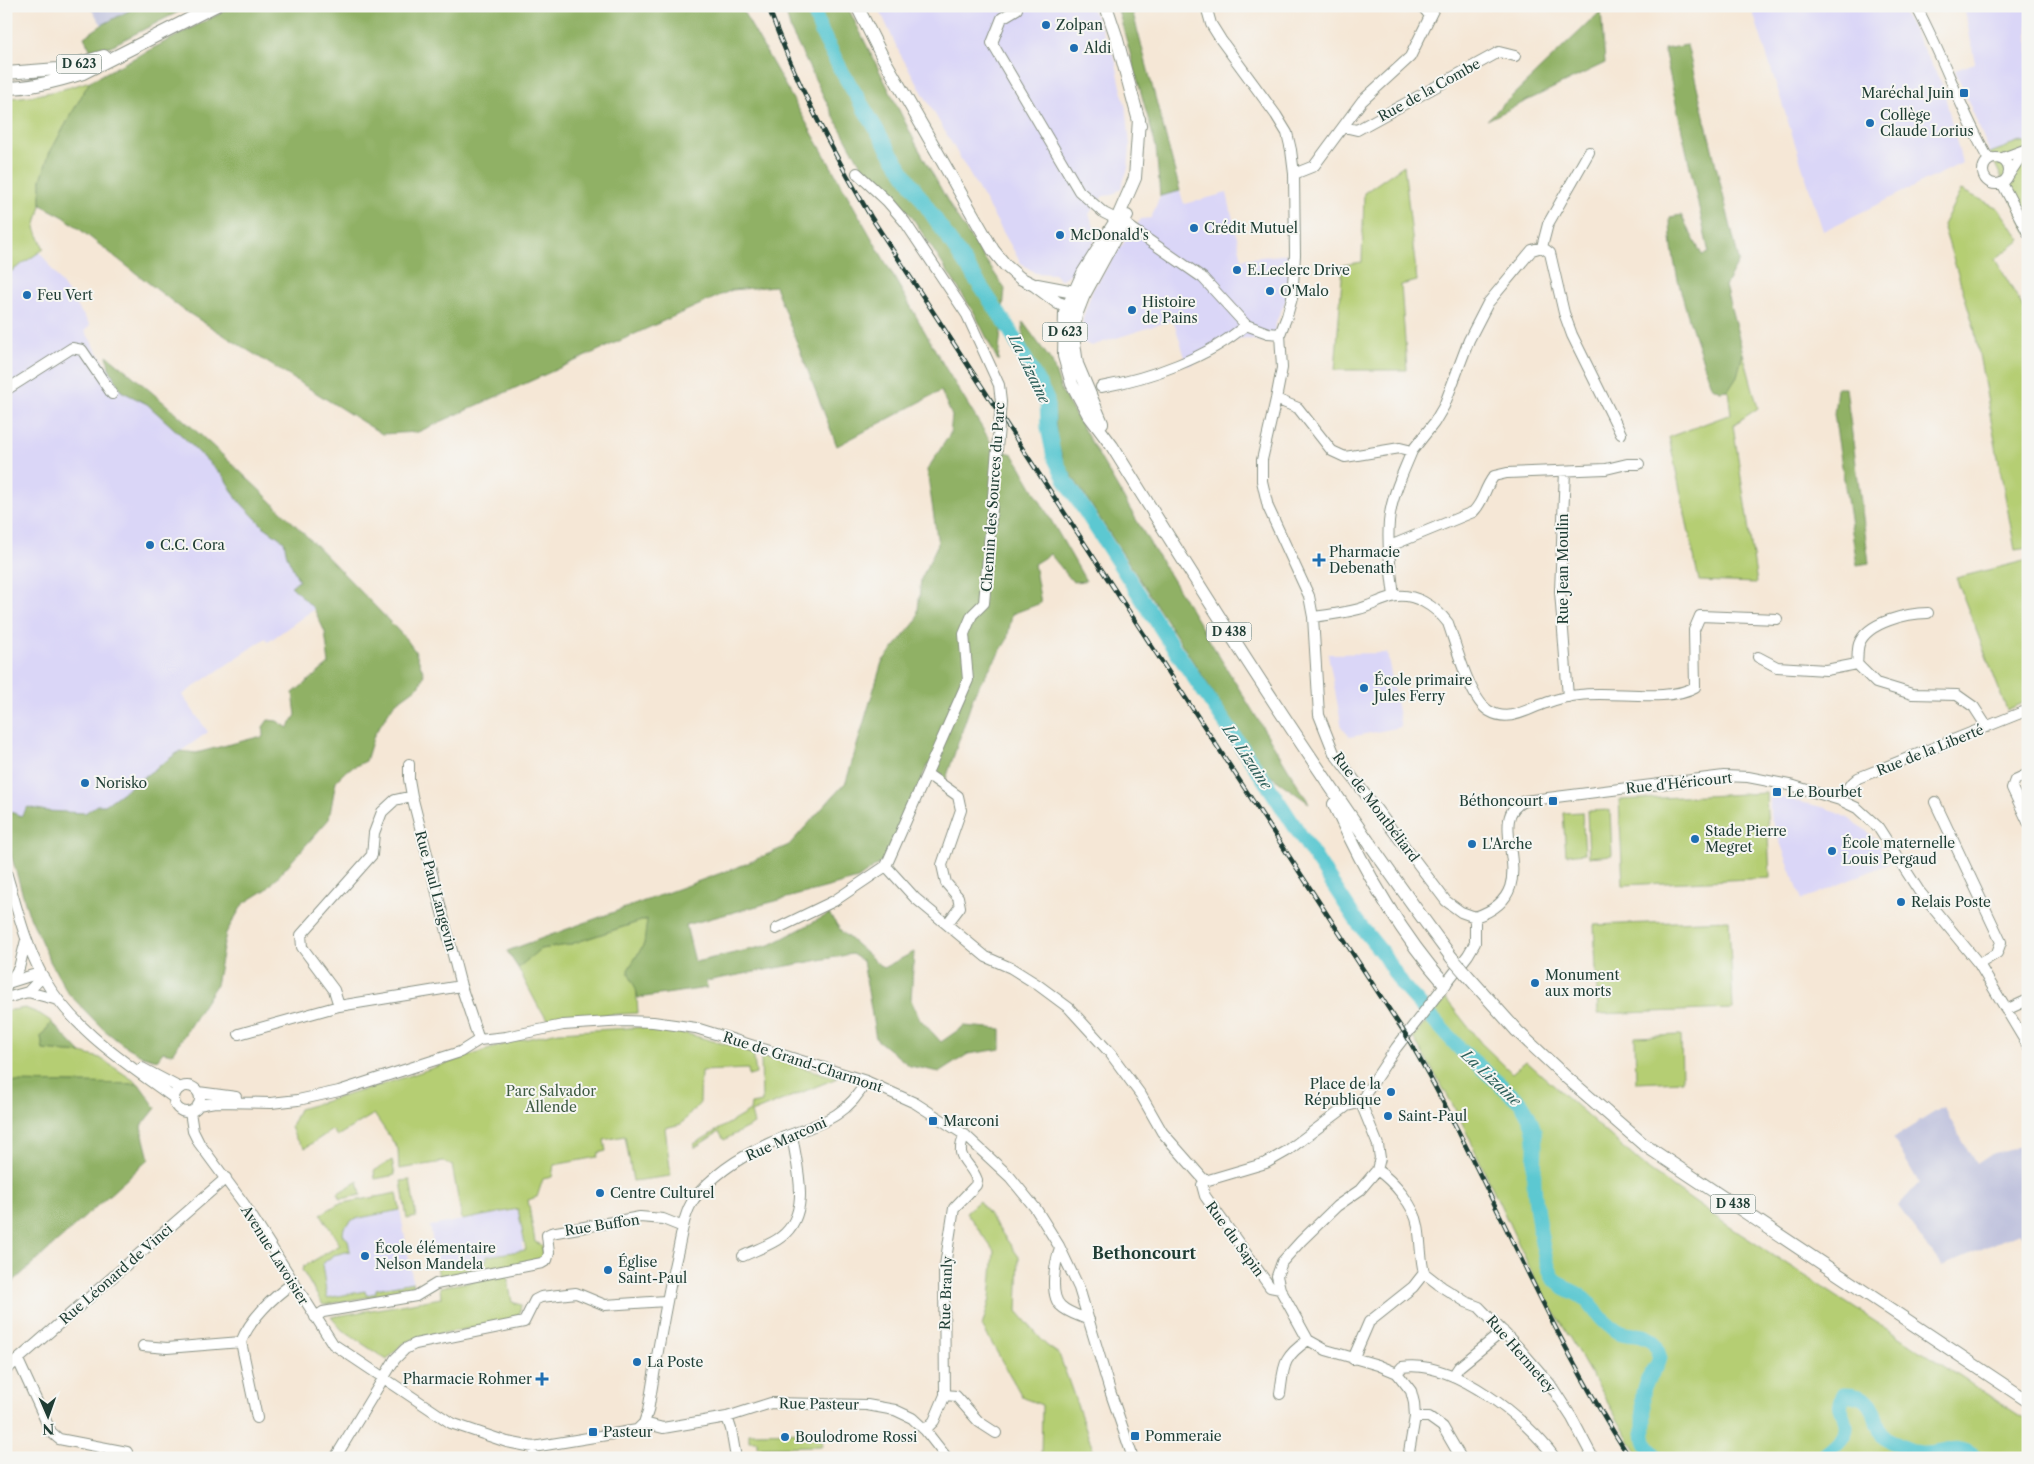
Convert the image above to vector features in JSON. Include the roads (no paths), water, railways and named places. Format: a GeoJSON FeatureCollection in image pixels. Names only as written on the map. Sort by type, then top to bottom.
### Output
{"type":"FeatureCollection","features":[{"type":"Feature","properties":{"kind":"main road","name":"D 623"},"geometry":{"type":"LineString","coordinates":[[6,88],[18,88],[83,74],[215,6]]}},
{"type":"Feature","properties":{"kind":"main road"},"geometry":{"type":"LineString","coordinates":[[857,6],[881,54],[993,250],[1006,266],[1020,278],[1034,285],[1058,303],[1073,308]]}},
{"type":"Feature","properties":{"kind":"main road","name":"D 623"},"geometry":{"type":"LineString","coordinates":[[1106,6],[1116,36],[1144,142],[1143,182],[1073,308],[1073,336],[1077,364],[1112,446]]}},
{"type":"Feature","properties":{"kind":"main road","name":"D 623"},"geometry":{"type":"LineString","coordinates":[[6,73],[58,69],[112,54],[148,40]]}},
{"type":"Feature","properties":{"kind":"main road"},"geometry":{"type":"LineString","coordinates":[[1034,285],[1079,295]]}},
{"type":"Feature","properties":{"kind":"main road","name":"D 438"},"geometry":{"type":"LineString","coordinates":[[1112,446],[1318,770],[1390,874],[1517,1031],[1642,1144],[2028,1401]]}},
{"type":"Feature","properties":{"kind":"main road"},"geometry":{"type":"LineString","coordinates":[[1318,770],[1340,817],[1393,916],[1443,987]]}},
{"type":"Feature","properties":{"kind":"street","name":"Rue de Montbéliard"},"geometry":{"type":"LineString","coordinates":[[1206,6],[1220,40],[1276,115],[1286,133],[1291,150],[1294,174],[1295,255],[1292,298],[1280,334],[1282,368],[1262,460],[1264,493],[1268,506],[1309,596],[1313,617],[1319,715],[1334,753],[1446,901],[1461,912],[1474,917]]}},
{"type":"Feature","properties":{"kind":"street"},"geometry":{"type":"LineString","coordinates":[[1422,6],[1430,16]]}},
{"type":"Feature","properties":{"kind":"street"},"geometry":{"type":"LineString","coordinates":[[1294,174],[1314,166],[1362,101],[1410,57],[1435,6]]}},
{"type":"Feature","properties":{"kind":"street"},"geometry":{"type":"LineString","coordinates":[[1916,6],[1930,32],[1971,127],[1989,160]]}},
{"type":"Feature","properties":{"kind":"street"},"geometry":{"type":"LineString","coordinates":[[1017,9],[1002,18],[992,43],[1079,191],[1104,213],[1121,221],[1203,278],[1246,325],[1268,333],[1280,334]]}},
{"type":"Feature","properties":{"kind":"street","name":"Rue de la Combe"},"geometry":{"type":"LineString","coordinates":[[1344,127],[1357,130],[1499,52],[1515,56]]}},
{"type":"Feature","properties":{"kind":"street"},"geometry":{"type":"LineString","coordinates":[[2026,150],[2005,180],[1993,184],[1983,176],[1983,167],[1989,160],[2000,159],[2026,150]]}},
{"type":"Feature","properties":{"kind":"street"},"geometry":{"type":"LineString","coordinates":[[1542,247],[1548,224],[1589,152]]}},
{"type":"Feature","properties":{"kind":"street"},"geometry":{"type":"LineString","coordinates":[[2000,159],[2009,168],[2005,180],[2028,233]]}},
{"type":"Feature","properties":{"kind":"street","name":"Chemin des Sources du Parc"},"geometry":{"type":"LineString","coordinates":[[857,173],[898,211],[937,267],[967,315],[995,377],[1001,396],[984,603],[972,615],[964,634],[968,680],[886,866]]}},
{"type":"Feature","properties":{"kind":"street"},"geometry":{"type":"LineString","coordinates":[[1542,247],[1550,253],[1564,313],[1572,335],[1621,434]]}},
{"type":"Feature","properties":{"kind":"street"},"geometry":{"type":"LineString","coordinates":[[1394,596],[1389,521],[1393,501],[1412,451],[1434,424],[1444,406],[1469,340],[1488,303],[1532,250],[1542,247]]}},
{"type":"Feature","properties":{"kind":"street"},"geometry":{"type":"LineString","coordinates":[[1101,387],[1129,382],[1169,368],[1210,349],[1236,334],[1246,325]]}},
{"type":"Feature","properties":{"kind":"street"},"geometry":{"type":"LineString","coordinates":[[6,390],[72,348],[82,350],[112,394]]}},
{"type":"Feature","properties":{"kind":"street"},"geometry":{"type":"LineString","coordinates":[[1276,399],[1298,408],[1332,451],[1345,457],[1400,448],[1412,451]]}},
{"type":"Feature","properties":{"kind":"street"},"geometry":{"type":"LineString","coordinates":[[1390,546],[1473,512],[1481,504],[1486,485],[1494,476],[1507,473],[1606,469],[1627,464],[1639,464]]}},
{"type":"Feature","properties":{"kind":"street","name":"Rue Jean Moulin"},"geometry":{"type":"LineString","coordinates":[[1565,471],[1560,591],[1568,698]]}},
{"type":"Feature","properties":{"kind":"street"},"geometry":{"type":"LineString","coordinates":[[1313,617],[1361,609],[1394,596],[1406,596],[1426,602],[1442,614],[1448,623],[1476,700],[1487,711],[1499,716],[1512,716],[1544,703],[1594,693],[1645,695],[1687,692],[1696,687],[1694,630],[1700,616],[1777,619]]}},
{"type":"Feature","properties":{"kind":"street"},"geometry":{"type":"LineString","coordinates":[[1857,664],[1859,644],[1871,628],[1911,613],[1928,613]]}},
{"type":"Feature","properties":{"kind":"street"},"geometry":{"type":"LineString","coordinates":[[1758,657],[1777,667],[1826,670],[1857,664]]}},
{"type":"Feature","properties":{"kind":"street"},"geometry":{"type":"LineString","coordinates":[[1857,664],[1876,683],[1912,694],[1957,695],[1974,707],[1987,727]]}},
{"type":"Feature","properties":{"kind":"street","name":"Rue de la Liberté"},"geometry":{"type":"LineString","coordinates":[[1840,800],[1850,785],[1858,778],[2028,710]]}},
{"type":"Feature","properties":{"kind":"street","name":"Rue Paul Langevin"},"geometry":{"type":"LineString","coordinates":[[409,764],[412,796],[461,986],[478,1040]]}},
{"type":"Feature","properties":{"kind":"street"},"geometry":{"type":"LineString","coordinates":[[927,774],[958,796],[962,810],[942,865],[946,883],[958,897],[960,907],[947,924]]}},
{"type":"Feature","properties":{"kind":"street"},"geometry":{"type":"LineString","coordinates":[[2028,774],[2015,780],[2012,788],[2028,822]]}},
{"type":"Feature","properties":{"kind":"street","name":"Rue d'Héricourt"},"geometry":{"type":"LineString","coordinates":[[1474,917],[1500,905],[1510,889],[1513,878],[1508,822],[1511,812],[1517,804],[1524,801],[1724,776],[1748,777],[1794,786],[1840,800],[1857,808],[1878,827],[1919,891],[1979,964],[2028,1046]]}},
{"type":"Feature","properties":{"kind":"street"},"geometry":{"type":"LineString","coordinates":[[339,1006],[334,990],[302,947],[301,935],[372,855],[374,833],[382,812],[396,800],[412,796]]}},
{"type":"Feature","properties":{"kind":"street"},"geometry":{"type":"LineString","coordinates":[[1935,802],[2001,942],[1997,953],[1979,964]]}},
{"type":"Feature","properties":{"kind":"street"},"geometry":{"type":"LineString","coordinates":[[776,929],[834,901],[886,866],[915,898],[986,957],[1032,980],[1069,1008],[1110,1053],[1141,1095],[1162,1132],[1205,1181],[1266,1163],[1287,1151],[1347,1106],[1362,1102]]}},
{"type":"Feature","properties":{"kind":"street"},"geometry":{"type":"LineString","coordinates":[[6,872],[26,940],[43,976],[58,1000],[84,1029],[112,1052],[174,1098],[178,1109],[194,1109],[200,1099],[198,1092],[188,1086],[180,1088],[112,1052]]}},
{"type":"Feature","properties":{"kind":"street"},"geometry":{"type":"LineString","coordinates":[[1408,1458],[1413,1437],[1414,1417],[1414,1403],[1411,1390],[1397,1373],[1378,1365],[1326,1350],[1308,1340],[1289,1310],[1280,1289],[1278,1276],[1282,1262],[1337,1206],[1360,1190],[1377,1170],[1380,1158],[1378,1145],[1366,1118],[1362,1102],[1380,1071],[1475,943],[1474,917]]}},
{"type":"Feature","properties":{"kind":"street"},"geometry":{"type":"LineString","coordinates":[[9,985],[19,968],[26,940]]}},
{"type":"Feature","properties":{"kind":"street"},"geometry":{"type":"LineString","coordinates":[[9,985],[33,975],[43,976]]}},
{"type":"Feature","properties":{"kind":"street"},"geometry":{"type":"LineString","coordinates":[[28,992],[43,976]]}},
{"type":"Feature","properties":{"kind":"street"},"geometry":{"type":"LineString","coordinates":[[238,1034],[339,1006],[461,986]]}},
{"type":"Feature","properties":{"kind":"street"},"geometry":{"type":"LineString","coordinates":[[6,998],[28,992],[58,1000]]}},
{"type":"Feature","properties":{"kind":"street"},"geometry":{"type":"LineString","coordinates":[[2006,1010],[2028,1000]]}},
{"type":"Feature","properties":{"kind":"street","name":"Rue de Grand-Charmont"},"geometry":{"type":"LineString","coordinates":[[194,1109],[215,1102],[271,1103],[298,1100],[339,1091],[460,1052],[478,1040],[506,1037],[563,1025],[625,1021],[653,1022],[696,1028],[866,1081],[915,1103],[965,1135],[1010,1177],[1036,1209],[1060,1249],[1079,1288],[1110,1391],[1133,1458]]}},
{"type":"Feature","properties":{"kind":"street","name":"Rue Marconi"},"geometry":{"type":"LineString","coordinates":[[644,1422],[666,1301],[683,1227],[694,1200],[718,1175],[771,1143],[826,1121],[842,1112],[861,1092],[866,1081]]}},
{"type":"Feature","properties":{"kind":"street"},"geometry":{"type":"LineString","coordinates":[[174,1098],[180,1088]]}},
{"type":"Feature","properties":{"kind":"street","name":"Rue de Grand-Charmont"},"geometry":{"type":"LineString","coordinates":[[198,1092],[271,1103]]}},
{"type":"Feature","properties":{"kind":"street","name":"Avenue Lavoisier"},"geometry":{"type":"LineString","coordinates":[[194,1109],[194,1131],[199,1143],[226,1178],[333,1344],[451,1423],[533,1452]]}},
{"type":"Feature","properties":{"kind":"street"},"geometry":{"type":"LineString","coordinates":[[743,1256],[781,1237],[793,1224],[800,1205],[800,1188],[792,1135]]}},
{"type":"Feature","properties":{"kind":"street","name":"Rue Branly"},"geometry":{"type":"LineString","coordinates":[[925,1430],[934,1421],[945,1395],[945,1268],[954,1208],[976,1186],[977,1180],[960,1153],[960,1145],[965,1135]]}},
{"type":"Feature","properties":{"kind":"street"},"geometry":{"type":"LineString","coordinates":[[1353,1359],[1369,1322],[1414,1287],[1424,1273],[1418,1224],[1413,1212],[1394,1184],[1377,1170]]}},
{"type":"Feature","properties":{"kind":"street","name":"Rue Léonard de Vinci"},"geometry":{"type":"LineString","coordinates":[[6,1370],[226,1178]]}},
{"type":"Feature","properties":{"kind":"street","name":"Rue du Sapin"},"geometry":{"type":"LineString","coordinates":[[1205,1181],[1202,1185],[1204,1196],[1270,1287],[1280,1289]]}},
{"type":"Feature","properties":{"kind":"street","name":"Rue Buffon"},"geometry":{"type":"LineString","coordinates":[[315,1317],[323,1312],[416,1296],[436,1284],[542,1263],[548,1260],[547,1235],[551,1233],[640,1217],[663,1219],[683,1227]]}},
{"type":"Feature","properties":{"kind":"street"},"geometry":{"type":"LineString","coordinates":[[1060,1249],[1055,1262],[1055,1299],[1067,1311],[1089,1320]]}},
{"type":"Feature","properties":{"kind":"street","name":"Rue Hermetey"},"geometry":{"type":"LineString","coordinates":[[1424,1273],[1442,1288],[1478,1307],[1502,1331],[1550,1384],[1572,1418],[1593,1458]]}},
{"type":"Feature","properties":{"kind":"street"},"geometry":{"type":"LineString","coordinates":[[257,1418],[241,1342],[255,1320],[280,1292],[293,1283]]}},
{"type":"Feature","properties":{"kind":"street"},"geometry":{"type":"LineString","coordinates":[[335,1458],[395,1359],[405,1349],[428,1340],[524,1322],[537,1298],[576,1293],[605,1305],[666,1301]]}},
{"type":"Feature","properties":{"kind":"street"},"geometry":{"type":"LineString","coordinates":[[1454,1376],[1459,1367],[1502,1331]]}},
{"type":"Feature","properties":{"kind":"street"},"geometry":{"type":"LineString","coordinates":[[1280,1394],[1284,1365],[1287,1358],[1293,1350],[1308,1340]]}},
{"type":"Feature","properties":{"kind":"street"},"geometry":{"type":"LineString","coordinates":[[143,1346],[167,1348],[241,1342]]}},
{"type":"Feature","properties":{"kind":"street"},"geometry":{"type":"LineString","coordinates":[[18,1360],[51,1432],[59,1439],[127,1452]]}},
{"type":"Feature","properties":{"kind":"street"},"geometry":{"type":"LineString","coordinates":[[1397,1373],[1402,1366],[1413,1365],[1454,1376],[1498,1401],[1529,1428],[1555,1458]]}},
{"type":"Feature","properties":{"kind":"street"},"geometry":{"type":"LineString","coordinates":[[945,1395],[956,1396],[980,1422],[996,1433]]}},
{"type":"Feature","properties":{"kind":"street","name":"Rue Pasteur"},"geometry":{"type":"LineString","coordinates":[[644,1422],[663,1428],[727,1417],[771,1403],[867,1405],[895,1410],[912,1418],[925,1430],[947,1458]]}},
{"type":"Feature","properties":{"kind":"street"},"geometry":{"type":"LineString","coordinates":[[727,1417],[736,1458]]}},
{"type":"Feature","properties":{"kind":"street"},"geometry":{"type":"LineString","coordinates":[[1414,1417],[1429,1417],[1443,1427],[1461,1458]]}},
{"type":"Feature","properties":{"kind":"street"},"geometry":{"type":"LineString","coordinates":[[533,1452],[637,1430],[644,1422]]}},
{"type":"Feature","properties":{"kind":"waterway","name":"La Lizaine"},"geometry":{"type":"LineString","coordinates":[[812,6],[821,31],[841,70],[890,152],[1008,327],[1047,399],[1048,428],[1054,457],[1067,483],[1171,644],[1267,784],[1358,923],[1383,954],[1403,986],[1461,1050],[1521,1103],[1527,1112],[1535,1136],[1534,1182],[1539,1226],[1545,1256],[1553,1277],[1560,1285],[1583,1297],[1605,1322],[1614,1329],[1623,1333],[1644,1336],[1653,1342],[1657,1349],[1660,1358],[1645,1385],[1643,1400],[1646,1443],[1658,1458]]}},
{"type":"Feature","properties":{"kind":"waterway","name":"La Lizaine"},"geometry":{"type":"LineString","coordinates":[[1821,1458],[1842,1439],[1846,1429],[1840,1405],[1844,1395],[1857,1396],[1866,1400],[1871,1406],[1884,1436],[1906,1449],[1921,1453],[1956,1449],[1963,1450],[1976,1458]]}},
{"type":"Feature","properties":{"kind":"railway"},"geometry":{"type":"LineString","coordinates":[[768,6],[802,88],[842,166],[871,217],[1406,1035],[1463,1140],[1570,1355],[1630,1458]]}},
{"type":"Feature","properties":{"kind":"place","name":"Zolpan"},"geometry":{"type":"Point","coordinates":[1046,25]}},
{"type":"Feature","properties":{"kind":"place","name":"Aldi"},"geometry":{"type":"Point","coordinates":[1074,48]}},
{"type":"Feature","properties":{"kind":"place","name":"Maréchal Juin"},"geometry":{"type":"Point","coordinates":[1964,93]}},
{"type":"Feature","properties":{"kind":"place","name":"Collège Claude Lorius"},"geometry":{"type":"Point","coordinates":[1870,123]}},
{"type":"Feature","properties":{"kind":"place","name":"Crédit Mutuel"},"geometry":{"type":"Point","coordinates":[1194,228]}},
{"type":"Feature","properties":{"kind":"place","name":"McDonald's"},"geometry":{"type":"Point","coordinates":[1060,235]}},
{"type":"Feature","properties":{"kind":"place","name":"E.Leclerc Drive"},"geometry":{"type":"Point","coordinates":[1237,270]}},
{"type":"Feature","properties":{"kind":"place","name":"O'Malo"},"geometry":{"type":"Point","coordinates":[1270,291]}},
{"type":"Feature","properties":{"kind":"place","name":"Feu Vert"},"geometry":{"type":"Point","coordinates":[27,295]}},
{"type":"Feature","properties":{"kind":"place","name":"Histoire de Pains"},"geometry":{"type":"Point","coordinates":[1132,310]}},
{"type":"Feature","properties":{"kind":"place","name":"C.C. Cora"},"geometry":{"type":"Point","coordinates":[150,545]}},
{"type":"Feature","properties":{"kind":"place","name":"Pharmacie Debenath"},"geometry":{"type":"Point","coordinates":[1319,560]}},
{"type":"Feature","properties":{"kind":"place","name":"École primaire Jules Ferry"},"geometry":{"type":"Point","coordinates":[1364,688]}},
{"type":"Feature","properties":{"kind":"place","name":"Norisko"},"geometry":{"type":"Point","coordinates":[85,783]}},
{"type":"Feature","properties":{"kind":"place","name":"Le Bourbet"},"geometry":{"type":"Point","coordinates":[1777,792]}},
{"type":"Feature","properties":{"kind":"place","name":"Béthoncourt"},"geometry":{"type":"Point","coordinates":[1553,801]}},
{"type":"Feature","properties":{"kind":"place","name":"Stade Pierre Megret"},"geometry":{"type":"Point","coordinates":[1695,839]}},
{"type":"Feature","properties":{"kind":"place","name":"L'Arche"},"geometry":{"type":"Point","coordinates":[1472,844]}},
{"type":"Feature","properties":{"kind":"place","name":"École maternelle Louis Pergaud"},"geometry":{"type":"Point","coordinates":[1832,851]}},
{"type":"Feature","properties":{"kind":"place","name":"Relais Poste"},"geometry":{"type":"Point","coordinates":[1901,902]}},
{"type":"Feature","properties":{"kind":"place","name":"Monument aux morts"},"geometry":{"type":"Point","coordinates":[1535,983]}},
{"type":"Feature","properties":{"kind":"place","name":"Place de la République"},"geometry":{"type":"Point","coordinates":[1391,1092]}},
{"type":"Feature","properties":{"kind":"place","name":"Saint-Paul"},"geometry":{"type":"Point","coordinates":[1388,1116]}},
{"type":"Feature","properties":{"kind":"place","name":"Marconi"},"geometry":{"type":"Point","coordinates":[933,1121]}},
{"type":"Feature","properties":{"kind":"place","name":"Centre Culturel"},"geometry":{"type":"Point","coordinates":[600,1193]}},
{"type":"Feature","properties":{"kind":"place","name":"École élémentaire Nelson Mandela"},"geometry":{"type":"Point","coordinates":[365,1256]}},
{"type":"Feature","properties":{"kind":"place","name":"Église Saint-Paul"},"geometry":{"type":"Point","coordinates":[608,1270]}},
{"type":"Feature","properties":{"kind":"place","name":"La Poste"},"geometry":{"type":"Point","coordinates":[637,1362]}},
{"type":"Feature","properties":{"kind":"place","name":"Pharmacie Rohmer"},"geometry":{"type":"Point","coordinates":[542,1379]}},
{"type":"Feature","properties":{"kind":"place","name":"Pasteur"},"geometry":{"type":"Point","coordinates":[593,1432]}},
{"type":"Feature","properties":{"kind":"place","name":"Pommeraie"},"geometry":{"type":"Point","coordinates":[1135,1436]}},
{"type":"Feature","properties":{"kind":"place","name":"Boulodrome Rossi"},"geometry":{"type":"Point","coordinates":[785,1437]}},
{"type":"Feature","properties":{"kind":"district","name":"Bethoncourt"},"geometry":{"type":"Point","coordinates":[1144,1253]}},
{"type":"Feature","properties":{"kind":"park label","name":"Parc Salvador Allende"},"geometry":{"type":"Point","coordinates":[551,1100]}}]}
